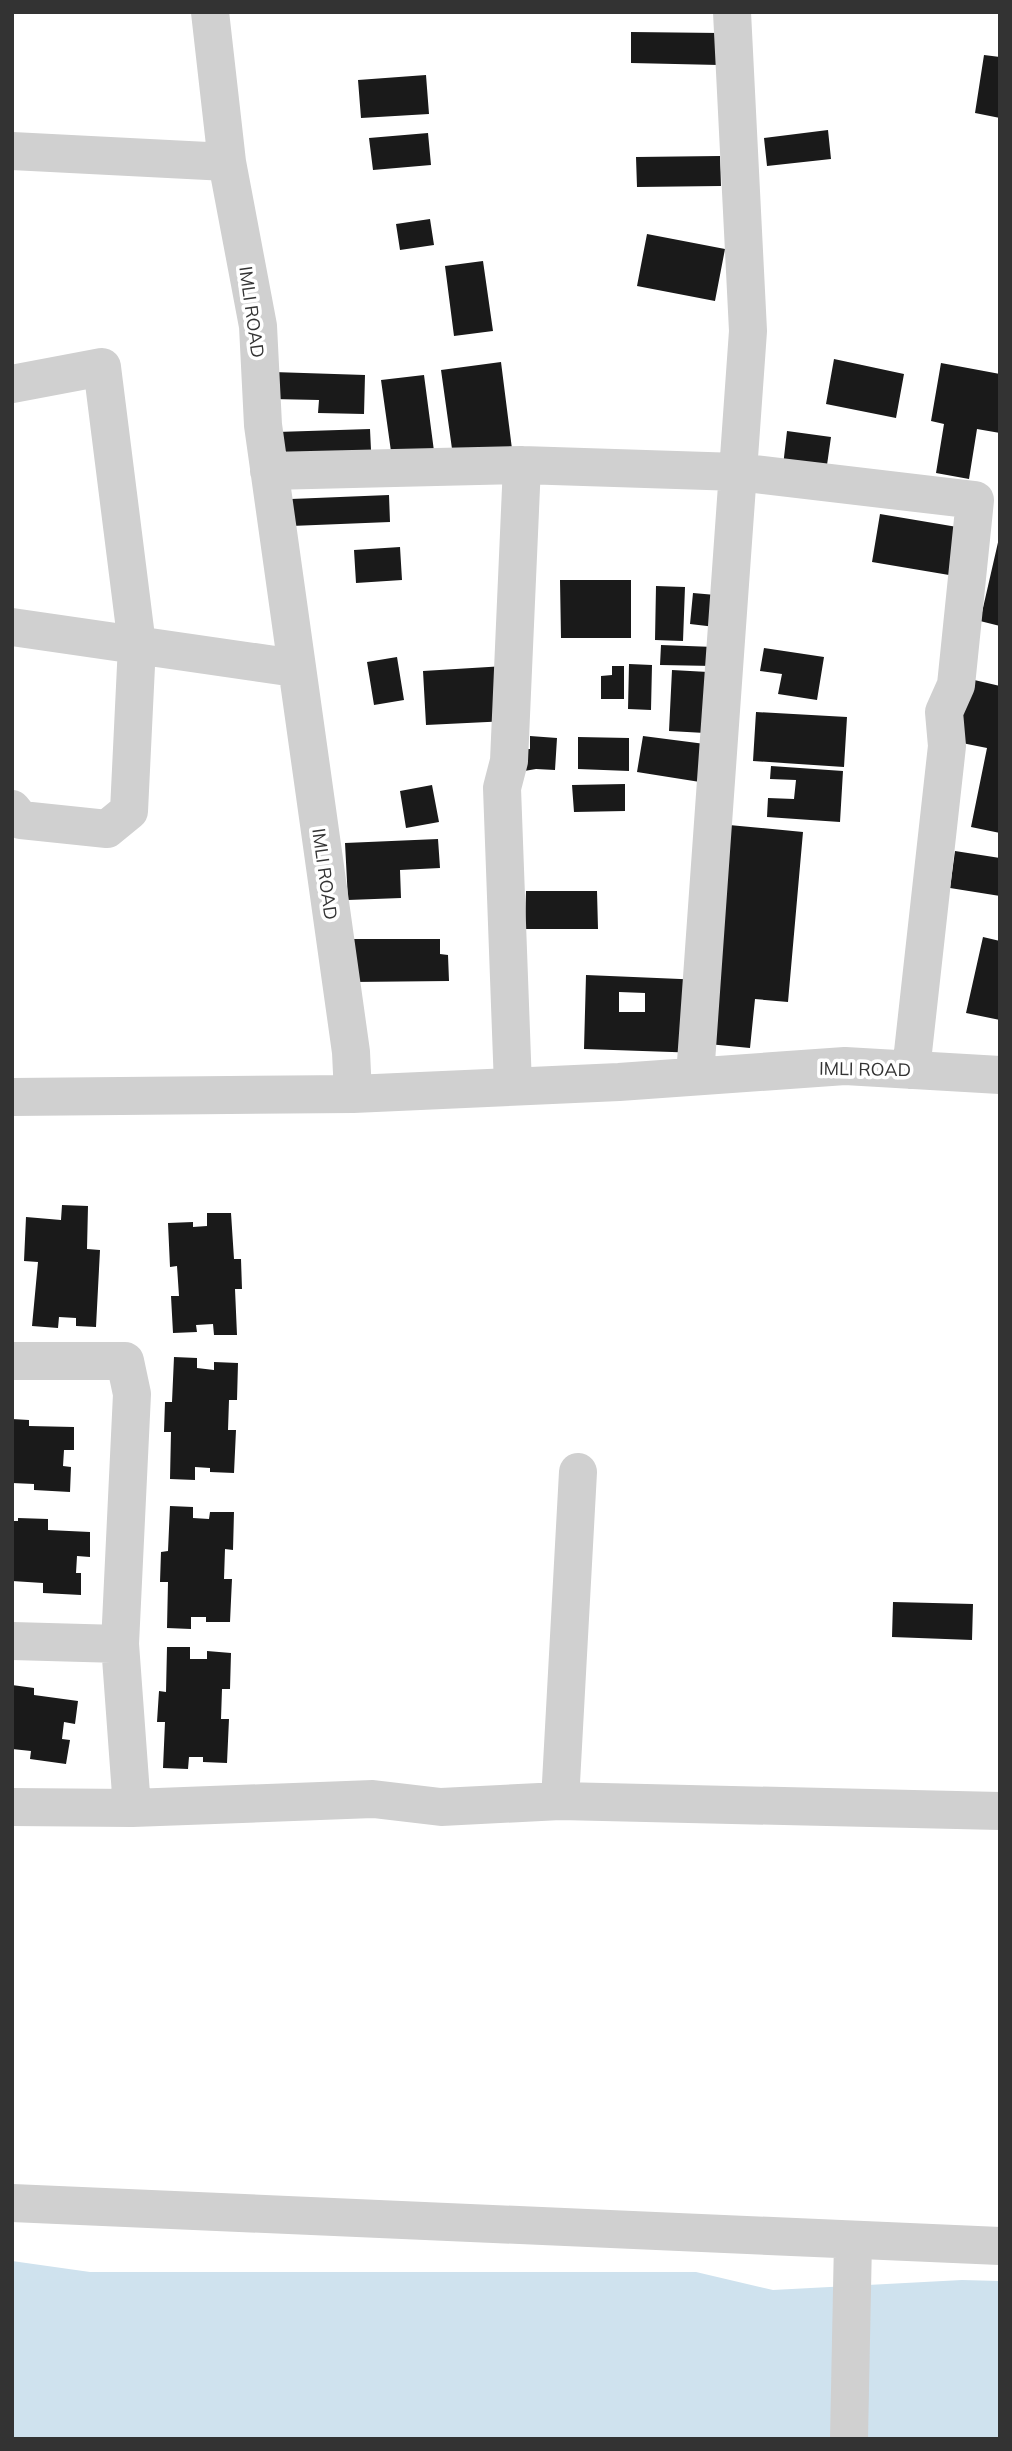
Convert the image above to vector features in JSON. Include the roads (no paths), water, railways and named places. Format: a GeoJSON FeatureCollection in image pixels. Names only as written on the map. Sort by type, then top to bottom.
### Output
{"type":"FeatureCollection","features":[{"type":"Feature","properties":{"kind":"street","name":"IMLI ROAD"},"geometry":{"type":"LineString","coordinates":[[210,12],[227,162],[258,326],[263,425],[351,1052],[353,1094],[845,1066],[1000,1074]]}},
{"type":"Feature","properties":{"kind":"street"},"geometry":{"type":"LineString","coordinates":[[695,1076],[748,331],[732,12]]}},
{"type":"Feature","properties":{"kind":"street"},"geometry":{"type":"LineString","coordinates":[[12,151],[227,162]]}},
{"type":"Feature","properties":{"kind":"street"},"geometry":{"type":"LineString","coordinates":[[12,384],[102,367],[137,645],[129,811],[107,829],[21,820],[12,809]]}},
{"type":"Feature","properties":{"kind":"street"},"geometry":{"type":"LineString","coordinates":[[513,1086],[502,788],[509,761],[522,465]]}},
{"type":"Feature","properties":{"kind":"street"},"geometry":{"type":"LineString","coordinates":[[269,471],[522,465],[738,472],[975,500],[956,685],[944,712],[947,746],[911,1070]]}},
{"type":"Feature","properties":{"kind":"street"},"geometry":{"type":"LineString","coordinates":[[12,626],[295,668]]}},
{"type":"Feature","properties":{"kind":"street"},"geometry":{"type":"LineString","coordinates":[[12,1097],[353,1094]]}},
{"type":"Feature","properties":{"kind":"street"},"geometry":{"type":"LineString","coordinates":[[12,1361],[125,1361],[132,1394],[120,1644],[132,1808]]}},
{"type":"Feature","properties":{"kind":"street"},"geometry":{"type":"LineString","coordinates":[[560,1801],[578,1472]]}},
{"type":"Feature","properties":{"kind":"street"},"geometry":{"type":"LineString","coordinates":[[12,1641],[120,1644]]}},
{"type":"Feature","properties":{"kind":"street"},"geometry":{"type":"LineString","coordinates":[[12,1807],[132,1808],[373,1799],[441,1807],[560,1801],[1000,1811]]}},
{"type":"Feature","properties":{"kind":"street"},"geometry":{"type":"LineString","coordinates":[[12,2203],[853,2242],[1000,2246]]}},
{"type":"Feature","properties":{"kind":"street"},"geometry":{"type":"LineString","coordinates":[[849,2439],[853,2242]]}},
{"type":"Feature","properties":{"kind":"water"},"geometry":{"type":"Polygon","coordinates":[[[12,2261],[90,2272],[696,2272],[773,2290],[962,2280],[1000,2281],[1000,2439],[12,2439],[12,2261]]]}}]}
